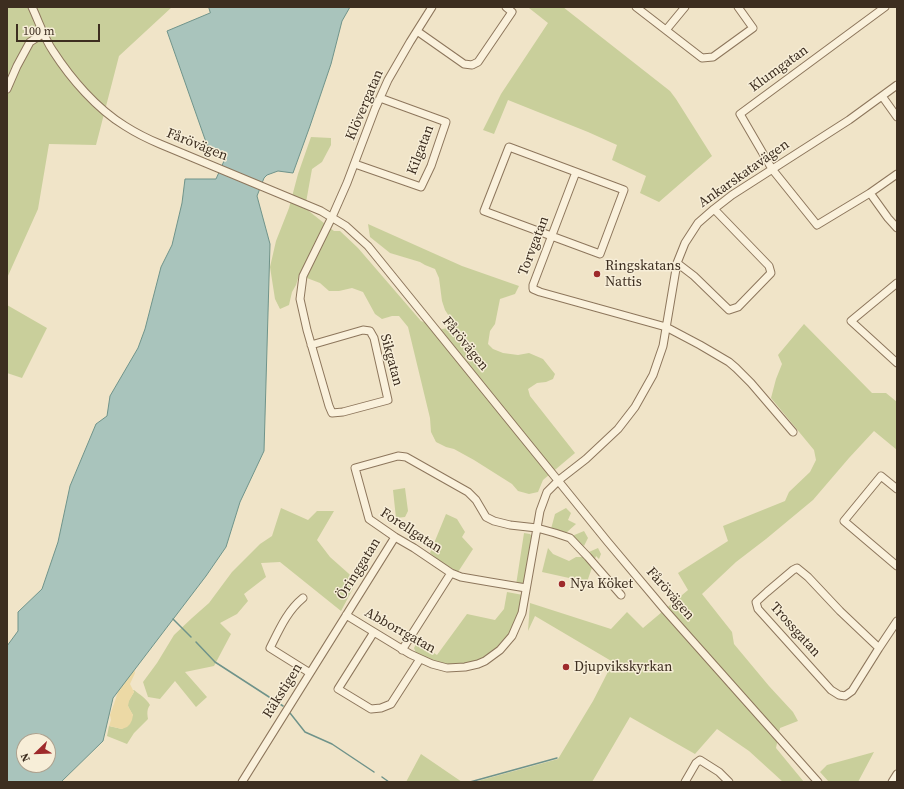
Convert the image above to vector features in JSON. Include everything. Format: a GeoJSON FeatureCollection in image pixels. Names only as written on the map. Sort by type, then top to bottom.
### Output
{"type":"FeatureCollection","features":[{"type":"Feature","properties":{"kind":"street","name":"Fårövägen"},"geometry":{"type":"LineString","coordinates":[[32,7],[52,50],[66,69],[103,110],[124,125],[148,139],[308,205],[346,226],[368,246],[612,547],[818,782]]}},
{"type":"Feature","properties":{"kind":"street","name":"Klövergatan"},"geometry":{"type":"LineString","coordinates":[[332,217],[355,164],[388,80],[432,7]]}},
{"type":"Feature","properties":{"kind":"street"},"geometry":{"type":"LineString","coordinates":[[417,31],[464,64],[472,65],[478,62],[512,12],[506,7]]}},
{"type":"Feature","properties":{"kind":"street"},"geometry":{"type":"LineString","coordinates":[[636,7],[702,58],[713,57],[753,28],[738,7]]}},
{"type":"Feature","properties":{"kind":"street"},"geometry":{"type":"LineString","coordinates":[[666,30],[685,7]]}},
{"type":"Feature","properties":{"kind":"street","name":"Klumgatan"},"geometry":{"type":"LineString","coordinates":[[772,169],[740,114],[885,7]]}},
{"type":"Feature","properties":{"kind":"street"},"geometry":{"type":"LineString","coordinates":[[7,90],[17,66],[30,42],[44,33]]}},
{"type":"Feature","properties":{"kind":"street","name":"Ankarskatavägen"},"geometry":{"type":"LineString","coordinates":[[558,480],[586,459],[618,429],[635,407],[653,375],[663,346],[677,263],[684,243],[698,223],[732,195],[849,120],[897,86]]}},
{"type":"Feature","properties":{"kind":"street"},"geometry":{"type":"LineString","coordinates":[[882,96],[897,117]]}},
{"type":"Feature","properties":{"kind":"street","name":"Kilgatan"},"geometry":{"type":"LineString","coordinates":[[355,164],[421,187],[431,166],[446,122],[380,98]]}},
{"type":"Feature","properties":{"kind":"street"},"geometry":{"type":"LineString","coordinates":[[509,147],[576,172],[624,190],[600,254],[484,211],[509,147]]}},
{"type":"Feature","properties":{"kind":"street"},"geometry":{"type":"LineString","coordinates":[[772,169],[816,225],[870,193],[897,174]]}},
{"type":"Feature","properties":{"kind":"street","name":"Torvgatan"},"geometry":{"type":"LineString","coordinates":[[576,172],[533,285],[533,289],[666,327]]}},
{"type":"Feature","properties":{"kind":"street"},"geometry":{"type":"LineString","coordinates":[[870,193],[897,228]]}},
{"type":"Feature","properties":{"kind":"street"},"geometry":{"type":"LineString","coordinates":[[677,263],[694,276],[730,310],[738,307],[771,273],[769,266],[714,209]]}},
{"type":"Feature","properties":{"kind":"street","name":"Sikgatan"},"geometry":{"type":"LineString","coordinates":[[311,345],[363,330],[370,331],[374,338],[388,400],[344,412],[332,413],[329,406],[311,345],[300,299],[303,276],[332,217]]}},
{"type":"Feature","properties":{"kind":"street"},"geometry":{"type":"LineString","coordinates":[[897,283],[851,321],[897,363]]}},
{"type":"Feature","properties":{"kind":"street"},"geometry":{"type":"LineString","coordinates":[[666,327],[729,362],[751,383],[792,432]]}},
{"type":"Feature","properties":{"kind":"street","name":"Forellgatan"},"geometry":{"type":"LineString","coordinates":[[526,588],[483,581],[451,573],[369,519],[355,468],[398,456],[406,456],[468,492],[476,500],[486,517],[494,521],[510,525],[537,528]]}},
{"type":"Feature","properties":{"kind":"street"},"geometry":{"type":"LineString","coordinates":[[897,489],[881,476],[844,521],[897,566]]}},
{"type":"Feature","properties":{"kind":"street","name":"Abborrgatan"},"geometry":{"type":"LineString","coordinates":[[346,615],[402,650],[432,664],[447,668],[465,667],[485,660],[500,650],[512,636],[522,613],[540,511],[547,492],[558,480]]}},
{"type":"Feature","properties":{"kind":"street"},"geometry":{"type":"LineString","coordinates":[[537,528],[555,532],[570,538],[621,595]]}},
{"type":"Feature","properties":{"kind":"street","name":"Öringgatan"},"geometry":{"type":"LineString","coordinates":[[346,615],[395,537]]}},
{"type":"Feature","properties":{"kind":"street","name":"Trossgatan"},"geometry":{"type":"LineString","coordinates":[[879,648],[840,611],[808,577],[797,568],[756,602],[758,609],[831,690],[839,695],[845,696],[852,691],[897,621]]}},
{"type":"Feature","properties":{"kind":"street"},"geometry":{"type":"LineString","coordinates":[[402,650],[451,573]]}},
{"type":"Feature","properties":{"kind":"street"},"geometry":{"type":"LineString","coordinates":[[303,598],[295,604],[281,625],[270,648],[310,673]]}},
{"type":"Feature","properties":{"kind":"street","name":"Räkstigen"},"geometry":{"type":"LineString","coordinates":[[242,782],[346,615]]}},
{"type":"Feature","properties":{"kind":"street"},"geometry":{"type":"LineString","coordinates":[[374,632],[338,689],[371,709],[381,708],[391,704],[420,659]]}},
{"type":"Feature","properties":{"kind":"street"},"geometry":{"type":"LineString","coordinates":[[685,782],[696,763],[700,760],[719,772],[729,782]]}},
{"type":"Feature","properties":{"kind":"street"},"geometry":{"type":"LineString","coordinates":[[892,782],[897,774]]}},
{"type":"Feature","properties":{"kind":"green space"},"geometry":{"type":"Polygon","coordinates":[[[7,7],[172,7],[119,56],[96,145],[49,144],[38,209],[7,278],[7,7]]]}},
{"type":"Feature","properties":{"kind":"green space"},"geometry":{"type":"Polygon","coordinates":[[[529,7],[563,7],[670,91],[712,156],[659,202],[640,193],[646,176],[612,160],[617,145],[588,132],[508,100],[494,134],[483,130],[501,94],[548,23],[529,7]]]}},
{"type":"Feature","properties":{"kind":"green space"},"geometry":{"type":"Polygon","coordinates":[[[311,137],[331,138],[331,145],[322,162],[312,169],[305,208],[334,231],[340,231],[358,248],[421,321],[442,329],[456,327],[445,310],[442,301],[439,278],[435,269],[420,262],[390,253],[370,237],[368,224],[462,266],[519,286],[515,294],[500,299],[495,324],[490,331],[488,344],[493,349],[503,353],[518,355],[529,353],[543,359],[555,374],[553,379],[546,382],[537,383],[528,389],[530,396],[575,453],[543,480],[538,492],[529,494],[518,491],[512,484],[474,460],[454,449],[436,442],[431,432],[430,418],[408,327],[399,316],[392,316],[382,319],[375,314],[363,292],[352,288],[339,291],[329,291],[320,283],[299,275],[292,292],[289,305],[280,309],[275,299],[270,267],[276,241],[289,208],[298,174],[311,137]]]}},
{"type":"Feature","properties":{"kind":"green space"},"geometry":{"type":"Polygon","coordinates":[[[7,305],[47,328],[22,378],[7,373],[7,305]]]}},
{"type":"Feature","properties":{"kind":"green space"},"geometry":{"type":"Polygon","coordinates":[[[804,324],[872,393],[886,393],[897,402],[897,450],[874,431],[813,500],[736,562],[702,594],[732,632],[734,644],[793,712],[798,721],[780,728],[776,748],[804,782],[783,782],[749,751],[717,729],[695,754],[630,717],[592,782],[474,782],[558,759],[593,701],[613,662],[535,616],[528,631],[530,603],[611,629],[627,612],[643,628],[688,590],[678,573],[728,541],[723,526],[785,501],[789,492],[810,472],[816,460],[814,450],[771,398],[782,364],[778,355],[804,324]]]}},
{"type":"Feature","properties":{"kind":"green space"},"geometry":{"type":"Polygon","coordinates":[[[405,488],[408,511],[405,517],[396,518],[393,490],[405,488]]]}},
{"type":"Feature","properties":{"kind":"green space"},"geometry":{"type":"Polygon","coordinates":[[[281,508],[308,520],[317,511],[334,511],[317,540],[330,557],[357,581],[341,611],[280,562],[261,563],[266,577],[244,594],[248,601],[237,614],[220,623],[231,634],[214,666],[185,672],[207,697],[196,707],[175,681],[160,699],[148,697],[143,682],[157,663],[174,635],[209,603],[232,572],[260,544],[272,536],[281,508]]]}},
{"type":"Feature","properties":{"kind":"green space"},"geometry":{"type":"Polygon","coordinates":[[[566,508],[571,513],[568,520],[576,524],[566,533],[551,529],[555,514],[566,508]]]}},
{"type":"Feature","properties":{"kind":"green space"},"geometry":{"type":"Polygon","coordinates":[[[446,514],[457,519],[465,532],[462,537],[473,549],[458,572],[441,562],[430,553],[446,514]]]}},
{"type":"Feature","properties":{"kind":"green space"},"geometry":{"type":"Polygon","coordinates":[[[584,531],[588,538],[584,546],[572,536],[584,531]]]}},
{"type":"Feature","properties":{"kind":"green space"},"geometry":{"type":"Polygon","coordinates":[[[524,533],[530,534],[534,539],[526,585],[516,585],[524,533]]]}},
{"type":"Feature","properties":{"kind":"green space"},"geometry":{"type":"Polygon","coordinates":[[[548,548],[553,554],[569,561],[576,557],[582,557],[598,548],[601,554],[599,559],[596,556],[587,582],[542,572],[548,548]]]}},
{"type":"Feature","properties":{"kind":"green space"},"geometry":{"type":"Polygon","coordinates":[[[507,592],[523,595],[518,618],[500,648],[483,659],[464,664],[450,665],[434,661],[416,653],[414,648],[417,642],[437,655],[467,614],[495,620],[504,609],[507,592]]]}},
{"type":"Feature","properties":{"kind":"green space"},"geometry":{"type":"Polygon","coordinates":[[[133,690],[145,698],[150,705],[148,708],[148,719],[134,733],[127,744],[107,736],[109,726],[122,729],[133,715],[128,704],[129,699],[134,692],[133,690]]]}},
{"type":"Feature","properties":{"kind":"green space"},"geometry":{"type":"Polygon","coordinates":[[[874,752],[858,782],[829,782],[820,772],[827,765],[874,752]]]}},
{"type":"Feature","properties":{"kind":"green space"},"geometry":{"type":"Polygon","coordinates":[[[421,754],[462,782],[406,782],[421,754]]]}},
{"type":"Feature","properties":{"kind":"sand"},"geometry":{"type":"Polygon","coordinates":[[[134,668],[135,673],[130,684],[134,692],[128,706],[133,715],[132,720],[127,727],[122,729],[109,726],[111,720],[110,715],[122,679],[134,668]]]}},
{"type":"Feature","properties":{"kind":"water"},"geometry":{"type":"Polygon","coordinates":[[[209,7],[350,7],[342,21],[331,64],[293,173],[278,171],[267,175],[264,178],[257,196],[270,244],[264,451],[240,502],[226,547],[206,576],[113,698],[103,741],[61,782],[7,782],[7,646],[18,631],[18,612],[42,589],[58,542],[70,486],[96,424],[107,416],[110,396],[138,348],[145,329],[161,267],[172,245],[182,203],[185,179],[216,179],[224,161],[220,152],[207,145],[167,31],[210,13],[209,7]]]}},
{"type":"Feature","properties":{"kind":"waterway"},"geometry":{"type":"LineString","coordinates":[[173,619],[191,637]]}},
{"type":"Feature","properties":{"kind":"waterway"},"geometry":{"type":"LineString","coordinates":[[196,642],[215,662],[283,706]]}},
{"type":"Feature","properties":{"kind":"waterway"},"geometry":{"type":"LineString","coordinates":[[290,713],[305,732],[332,744],[374,772]]}},
{"type":"Feature","properties":{"kind":"waterway"},"geometry":{"type":"LineString","coordinates":[[470,782],[557,758]]}},
{"type":"Feature","properties":{"kind":"waterway"},"geometry":{"type":"LineString","coordinates":[[382,777],[389,782]]}},
{"type":"Feature","properties":{"kind":"place","name":"Ringskatans Nattis"},"geometry":{"type":"Point","coordinates":[597,274]}},
{"type":"Feature","properties":{"kind":"place","name":"Nya Köket"},"geometry":{"type":"Point","coordinates":[562,584]}},
{"type":"Feature","properties":{"kind":"place","name":"Djupvikskyrkan"},"geometry":{"type":"Point","coordinates":[566,667]}}]}
